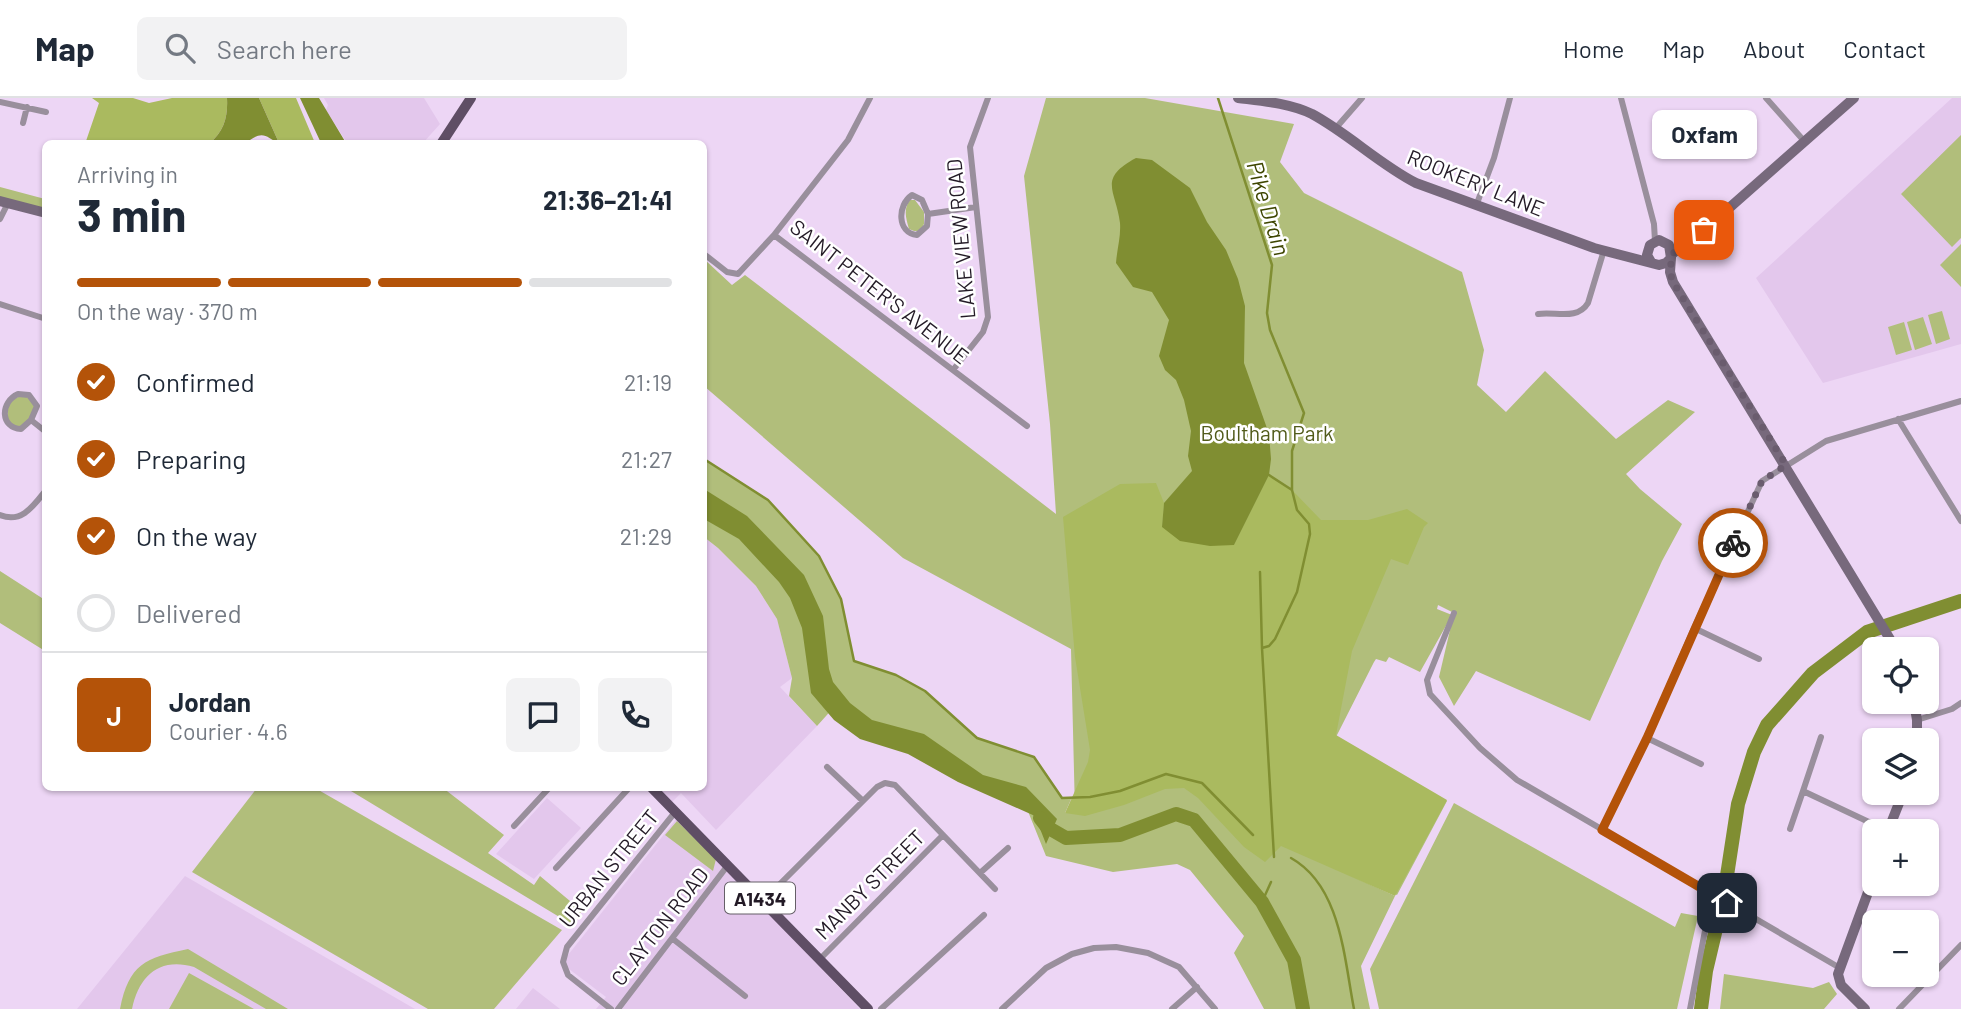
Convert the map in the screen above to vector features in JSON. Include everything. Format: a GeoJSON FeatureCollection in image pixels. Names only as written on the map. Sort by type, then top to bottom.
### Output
{"type":"FeatureCollection","features":[{"type":"Feature","properties":{"kind":"main road"},"geometry":{"type":"LineString","coordinates":[[444,140],[471,98]]}},
{"type":"Feature","properties":{"kind":"main road","name":"A1434"},"geometry":{"type":"LineString","coordinates":[[656,791],[869,1009]]}},
{"type":"Feature","properties":{"kind":"street","name":"SAINT PETER'S AVENUE"},"geometry":{"type":"LineString","coordinates":[[870,98],[848,140],[774,234],[1027,426]]}},
{"type":"Feature","properties":{"kind":"street","name":"LAKE VIEW ROAD"},"geometry":{"type":"LineString","coordinates":[[953,370],[983,332],[988,317],[970,147],[988,98]]}},
{"type":"Feature","properties":{"kind":"street","name":"ROOKERY LANE"},"geometry":{"type":"LineString","coordinates":[[1238,98],[1296,108],[1311,114],[1397,174],[1475,206],[1604,250],[1655,264]]}},
{"type":"Feature","properties":{"kind":"street"},"geometry":{"type":"LineString","coordinates":[[1335,129],[1362,98]]}},
{"type":"Feature","properties":{"kind":"street"},"geometry":{"type":"LineString","coordinates":[[1475,206],[1494,158],[1510,98]]}},
{"type":"Feature","properties":{"kind":"street"},"geometry":{"type":"LineString","coordinates":[[1621,98],[1654,224],[1669,250],[1673,282]]}},
{"type":"Feature","properties":{"kind":"street"},"geometry":{"type":"LineString","coordinates":[[1766,98],[1805,142]]}},
{"type":"Feature","properties":{"kind":"street"},"geometry":{"type":"LineString","coordinates":[[1631,256],[1651,244],[1669,250],[1691,240],[1854,98]]}},
{"type":"Feature","properties":{"kind":"street"},"geometry":{"type":"LineString","coordinates":[[0,102],[46,112]]}},
{"type":"Feature","properties":{"kind":"street"},"geometry":{"type":"LineString","coordinates":[[23,123],[27,107]]}},
{"type":"Feature","properties":{"kind":"street"},"geometry":{"type":"LineString","coordinates":[[912,195],[920,197],[928,214],[927,226],[922,232],[912,234],[905,230],[901,214],[907,198],[912,195]]}},
{"type":"Feature","properties":{"kind":"street"},"geometry":{"type":"LineString","coordinates":[[0,219],[4,202],[42,212]]}},
{"type":"Feature","properties":{"kind":"street"},"geometry":{"type":"LineString","coordinates":[[928,214],[976,207]]}},
{"type":"Feature","properties":{"kind":"street"},"geometry":{"type":"LineString","coordinates":[[1654,224],[1647,255],[1673,282],[1889,637]]}},
{"type":"Feature","properties":{"kind":"street"},"geometry":{"type":"LineString","coordinates":[[707,256],[727,272],[738,274],[774,234]]}},
{"type":"Feature","properties":{"kind":"street"},"geometry":{"type":"LineString","coordinates":[[1538,313],[1571,314],[1583,311],[1588,303],[1604,250]]}},
{"type":"Feature","properties":{"kind":"street"},"geometry":{"type":"LineString","coordinates":[[1655,264],[1666,263],[1669,250]]}},
{"type":"Feature","properties":{"kind":"street"},"geometry":{"type":"LineString","coordinates":[[0,304],[42,318]]}},
{"type":"Feature","properties":{"kind":"street"},"geometry":{"type":"LineString","coordinates":[[18,394],[29,395],[37,406],[31,421],[21,429],[9,426],[4,420],[6,403],[18,394]]}},
{"type":"Feature","properties":{"kind":"street"},"geometry":{"type":"LineString","coordinates":[[1602,830],[1647,738],[1762,481],[1826,440],[1961,401]]}},
{"type":"Feature","properties":{"kind":"street"},"geometry":{"type":"LineString","coordinates":[[1898,419],[1961,521]]}},
{"type":"Feature","properties":{"kind":"street"},"geometry":{"type":"LineString","coordinates":[[31,421],[42,429]]}},
{"type":"Feature","properties":{"kind":"street"},"geometry":{"type":"LineString","coordinates":[[0,515],[17,518],[28,511],[42,495]]}},
{"type":"Feature","properties":{"kind":"street"},"geometry":{"type":"LineString","coordinates":[[1454,612],[1427,680],[1430,694],[1499,766],[1517,780],[1840,968]]}},
{"type":"Feature","properties":{"kind":"street"},"geometry":{"type":"LineString","coordinates":[[1694,628],[1759,659]]}},
{"type":"Feature","properties":{"kind":"street"},"geometry":{"type":"LineString","coordinates":[[1917,720],[1952,709],[1961,703]]}},
{"type":"Feature","properties":{"kind":"street"},"geometry":{"type":"LineString","coordinates":[[1916,714],[1917,728]]}},
{"type":"Feature","properties":{"kind":"street"},"geometry":{"type":"LineString","coordinates":[[1790,829],[1821,737]]}},
{"type":"Feature","properties":{"kind":"street"},"geometry":{"type":"LineString","coordinates":[[1647,738],[1701,764]]}},
{"type":"Feature","properties":{"kind":"street"},"geometry":{"type":"LineString","coordinates":[[827,767],[863,801]]}},
{"type":"Feature","properties":{"kind":"street"},"geometry":{"type":"LineString","coordinates":[[763,901],[877,787],[885,783],[895,785],[995,889]]}},
{"type":"Feature","properties":{"kind":"street"},"geometry":{"type":"LineString","coordinates":[[514,826],[545,791]]}},
{"type":"Feature","properties":{"kind":"street"},"geometry":{"type":"LineString","coordinates":[[556,868],[625,791]]}},
{"type":"Feature","properties":{"kind":"street"},"geometry":{"type":"LineString","coordinates":[[1803,791],[1862,819]]}},
{"type":"Feature","properties":{"kind":"street","name":"URBAN STREET"},"geometry":{"type":"LineString","coordinates":[[611,1009],[568,975],[563,962],[567,947],[676,811]]}},
{"type":"Feature","properties":{"kind":"street","name":"MANBY STREET"},"geometry":{"type":"LineString","coordinates":[[820,959],[943,835]]}},
{"type":"Feature","properties":{"kind":"street"},"geometry":{"type":"LineString","coordinates":[[980,873],[1008,848]]}},
{"type":"Feature","properties":{"kind":"street","name":"CLAYTON ROAD"},"geometry":{"type":"LineString","coordinates":[[618,1009],[728,865]]}},
{"type":"Feature","properties":{"kind":"street"},"geometry":{"type":"LineString","coordinates":[[1690,1009],[1715,895]]}},
{"type":"Feature","properties":{"kind":"street"},"geometry":{"type":"LineString","coordinates":[[1864,1009],[1841,985],[1838,974],[1867,896]]}},
{"type":"Feature","properties":{"kind":"street"},"geometry":{"type":"LineString","coordinates":[[881,1009],[984,915]]}},
{"type":"Feature","properties":{"kind":"street"},"geometry":{"type":"LineString","coordinates":[[673,939],[746,996]]}},
{"type":"Feature","properties":{"kind":"street"},"geometry":{"type":"LineString","coordinates":[[1899,1009],[1961,945]]}},
{"type":"Feature","properties":{"kind":"street"},"geometry":{"type":"LineString","coordinates":[[1002,1009],[1046,968],[1072,954],[1094,948],[1116,947],[1148,953],[1179,967],[1214,1009]]}},
{"type":"Feature","properties":{"kind":"street"},"geometry":{"type":"LineString","coordinates":[[1172,1009],[1197,987]]}},
{"type":"Feature","properties":{"kind":"shaded area"},"geometry":{"type":"Polygon","coordinates":[[[92,98],[133,98],[149,103],[172,98],[227,98],[227,111],[222,128],[213,140],[86,140],[99,103],[92,98]]]}},
{"type":"Feature","properties":{"kind":"shaded area"},"geometry":{"type":"Polygon","coordinates":[[[227,98],[259,98],[278,140],[262,135],[250,140],[213,140],[219,134],[227,111],[227,98]]]}},
{"type":"Feature","properties":{"kind":"shaded area"},"geometry":{"type":"Polygon","coordinates":[[[259,98],[296,98],[314,140],[278,140],[259,98]]]}},
{"type":"Feature","properties":{"kind":"shaded area"},"geometry":{"type":"Polygon","coordinates":[[[300,98],[319,98],[344,140],[320,140],[300,98]]]}},
{"type":"Feature","properties":{"kind":"shaded area"},"geometry":{"type":"Polygon","coordinates":[[[324,98],[424,98],[440,124],[426,140],[345,140],[326,110],[328,105],[324,98]]]}},
{"type":"Feature","properties":{"kind":"shaded area"},"geometry":{"type":"Polygon","coordinates":[[[1952,98],[1961,98],[1961,344],[1823,383],[1756,278],[1952,98]]]}},
{"type":"Feature","properties":{"kind":"shaded area"},"geometry":{"type":"Polygon","coordinates":[[[1136,158],[1152,160],[1190,188],[1207,222],[1226,250],[1245,306],[1244,363],[1269,434],[1271,459],[1269,475],[1234,545],[1210,546],[1180,541],[1162,527],[1164,503],[1192,471],[1188,456],[1191,431],[1176,380],[1165,370],[1159,356],[1169,320],[1152,292],[1133,287],[1116,263],[1120,223],[1113,193],[1113,179],[1116,172],[1136,158]]]}},
{"type":"Feature","properties":{"kind":"shaded area"},"geometry":{"type":"Polygon","coordinates":[[[1269,475],[1292,490],[1321,520],[1368,520],[1407,509],[1428,523],[1408,565],[1391,559],[1352,651],[1336,735],[1447,800],[1395,896],[1281,846],[1265,862],[1244,847],[1198,798],[1184,788],[1165,789],[1085,816],[1065,813],[1088,762],[1090,750],[1075,657],[1063,517],[1120,484],[1156,483],[1164,503],[1162,527],[1234,545],[1269,475]]]}},
{"type":"Feature","properties":{"kind":"shaded area"},"geometry":{"type":"Polygon","coordinates":[[[707,491],[747,516],[804,575],[823,616],[833,682],[850,703],[872,720],[924,734],[983,775],[1026,787],[1057,819],[1046,844],[1035,816],[958,782],[908,754],[860,739],[834,720],[811,693],[802,628],[790,598],[779,582],[739,539],[707,521],[707,491]]]}},
{"type":"Feature","properties":{"kind":"shaded area"},"geometry":{"type":"Polygon","coordinates":[[[707,539],[756,586],[777,619],[792,678],[780,687],[817,726],[716,830],[681,793],[669,805],[656,791],[707,791],[707,539]]]}},
{"type":"Feature","properties":{"kind":"shaded area"},"geometry":{"type":"Polygon","coordinates":[[[547,798],[581,828],[534,879],[496,854],[547,798]]]}},
{"type":"Feature","properties":{"kind":"shaded area"},"geometry":{"type":"Polygon","coordinates":[[[677,818],[860,1009],[596,1009],[606,997],[569,969],[564,960],[677,818]]]}},
{"type":"Feature","properties":{"kind":"shaded area"},"geometry":{"type":"Polygon","coordinates":[[[185,876],[415,1009],[77,1009],[185,876]]]}},
{"type":"Feature","properties":{"kind":"shaded area"},"geometry":{"type":"Polygon","coordinates":[[[533,988],[560,1009],[516,1009],[533,988]]]}},
{"type":"Feature","properties":{"kind":"green space","name":"Boultham Park"},"geometry":{"type":"Polygon","coordinates":[[[1046,98],[1145,98],[1294,124],[1280,162],[1304,193],[1462,272],[1484,350],[1477,385],[1506,412],[1545,371],[1616,439],[1668,400],[1695,412],[1626,474],[1682,524],[1662,561],[1590,721],[1476,671],[1454,706],[1439,677],[1454,613],[1438,605],[1437,609],[1452,615],[1420,672],[1389,657],[1386,662],[1376,659],[1374,662],[1336,737],[1447,801],[1397,895],[1347,874],[1395,896],[1361,966],[1370,1009],[1264,1009],[1234,953],[1244,936],[1190,870],[1177,864],[1113,872],[1046,856],[1021,794],[835,706],[817,726],[789,696],[792,678],[777,619],[756,586],[707,539],[707,461],[768,500],[819,556],[841,599],[854,661],[896,675],[925,691],[977,738],[1034,757],[1062,797],[1072,797],[1065,813],[1075,812],[1071,649],[903,558],[707,389],[707,262],[732,285],[745,275],[1056,514],[1050,424],[1024,176],[1046,98]]]}},
{"type":"Feature","properties":{"kind":"green space"},"geometry":{"type":"Polygon","coordinates":[[[1961,135],[1961,238],[1952,247],[1901,194],[1961,135]]]}},
{"type":"Feature","properties":{"kind":"green space"},"geometry":{"type":"Polygon","coordinates":[[[0,187],[42,198],[42,212],[0,201],[0,187]]]}},
{"type":"Feature","properties":{"kind":"green space"},"geometry":{"type":"Polygon","coordinates":[[[910,200],[915,200],[924,212],[924,224],[920,231],[909,229],[906,210],[910,200]]]}},
{"type":"Feature","properties":{"kind":"green space"},"geometry":{"type":"Polygon","coordinates":[[[1961,244],[1961,287],[1940,265],[1961,244]]]}},
{"type":"Feature","properties":{"kind":"green space"},"geometry":{"type":"Polygon","coordinates":[[[1942,311],[1950,339],[1936,344],[1928,315],[1942,311]]]}},
{"type":"Feature","properties":{"kind":"green space"},"geometry":{"type":"Polygon","coordinates":[[[1923,317],[1932,344],[1915,350],[1907,322],[1923,317]]]}},
{"type":"Feature","properties":{"kind":"green space"},"geometry":{"type":"Polygon","coordinates":[[[1904,322],[1912,350],[1896,355],[1888,327],[1904,322]]]}},
{"type":"Feature","properties":{"kind":"green space"},"geometry":{"type":"Polygon","coordinates":[[[24,394],[37,406],[27,426],[9,426],[6,403],[24,394]]]}},
{"type":"Feature","properties":{"kind":"green space"},"geometry":{"type":"Polygon","coordinates":[[[0,571],[42,598],[42,649],[0,623],[0,571]]]}},
{"type":"Feature","properties":{"kind":"green space"},"geometry":{"type":"Polygon","coordinates":[[[255,791],[320,791],[562,930],[494,1009],[428,1009],[192,872],[255,791]]]}},
{"type":"Feature","properties":{"kind":"green space"},"geometry":{"type":"Polygon","coordinates":[[[351,791],[447,791],[504,835],[488,853],[534,885],[540,876],[582,911],[571,924],[351,791]]]}},
{"type":"Feature","properties":{"kind":"green space"},"geometry":{"type":"Polygon","coordinates":[[[1454,803],[1675,927],[1681,913],[1698,916],[1677,1009],[1379,1009],[1370,969],[1454,803]]]}},
{"type":"Feature","properties":{"kind":"green space"},"geometry":{"type":"Polygon","coordinates":[[[677,821],[716,859],[713,871],[665,835],[677,821]]]}},
{"type":"Feature","properties":{"kind":"green space"},"geometry":{"type":"Polygon","coordinates":[[[188,949],[288,1009],[266,1009],[194,967],[171,965],[161,967],[145,979],[132,1009],[120,1009],[128,982],[141,965],[160,956],[188,949]]]}},
{"type":"Feature","properties":{"kind":"green space"},"geometry":{"type":"Polygon","coordinates":[[[189,973],[254,1009],[169,1009],[189,973]]]}},
{"type":"Feature","properties":{"kind":"green space"},"geometry":{"type":"Polygon","coordinates":[[[1724,974],[1813,988],[1829,982],[1837,994],[1824,1009],[1720,1009],[1724,974]]]}},
{"type":"Feature","properties":{"kind":"waterway","name":"Pike Drain"},"geometry":{"type":"LineString","coordinates":[[1218,98],[1272,265],[1267,313],[1270,330],[1304,413],[1292,451],[1292,490]]}},
{"type":"Feature","properties":{"kind":"waterway"},"geometry":{"type":"LineString","coordinates":[[707,461],[768,500],[819,556],[841,599],[854,661],[896,675],[925,691],[977,738],[1034,757],[1062,798],[1090,797],[1120,791],[1166,774],[1202,783],[1253,835]]}},
{"type":"Feature","properties":{"kind":"waterway"},"geometry":{"type":"LineString","coordinates":[[1262,648],[1269,646],[1275,639],[1297,592],[1310,534],[1309,524],[1297,510],[1292,490],[1269,475]]}},
{"type":"Feature","properties":{"kind":"waterway"},"geometry":{"type":"LineString","coordinates":[[1260,572],[1274,857]]}},
{"type":"Feature","properties":{"kind":"waterway"},"geometry":{"type":"LineString","coordinates":[[1701,1009],[1706,971],[1724,895],[1738,804],[1754,752],[1767,725],[1813,673],[1867,632],[1961,601]]}},
{"type":"Feature","properties":{"kind":"waterway"},"geometry":{"type":"LineString","coordinates":[[1040,818],[1047,827],[1066,838],[1120,835],[1176,814],[1194,820],[1262,902],[1294,960],[1303,1009]]}},
{"type":"Feature","properties":{"kind":"waterway"},"geometry":{"type":"LineString","coordinates":[[1291,858],[1308,870],[1321,886],[1330,905],[1343,946],[1354,1009]]}},
{"type":"Feature","properties":{"kind":"waterway"},"geometry":{"type":"LineString","coordinates":[[1262,902],[1271,882]]}},
{"type":"Feature","properties":{"kind":"way so far"},"geometry":{"type":"LineString","coordinates":[[1704,230],[1672,254],[1670,272],[1673,282],[1786,465],[1762,481],[1733,543]]}},
{"type":"Feature","properties":{"kind":"place","name":"Oxfam"},"geometry":{"type":"Point","coordinates":[1704,230]}},
{"type":"Feature","properties":{"kind":"route"},"geometry":{"type":"LineString","coordinates":[[1727,903],[1602,830],[1647,738],[1733,543]]}}]}
